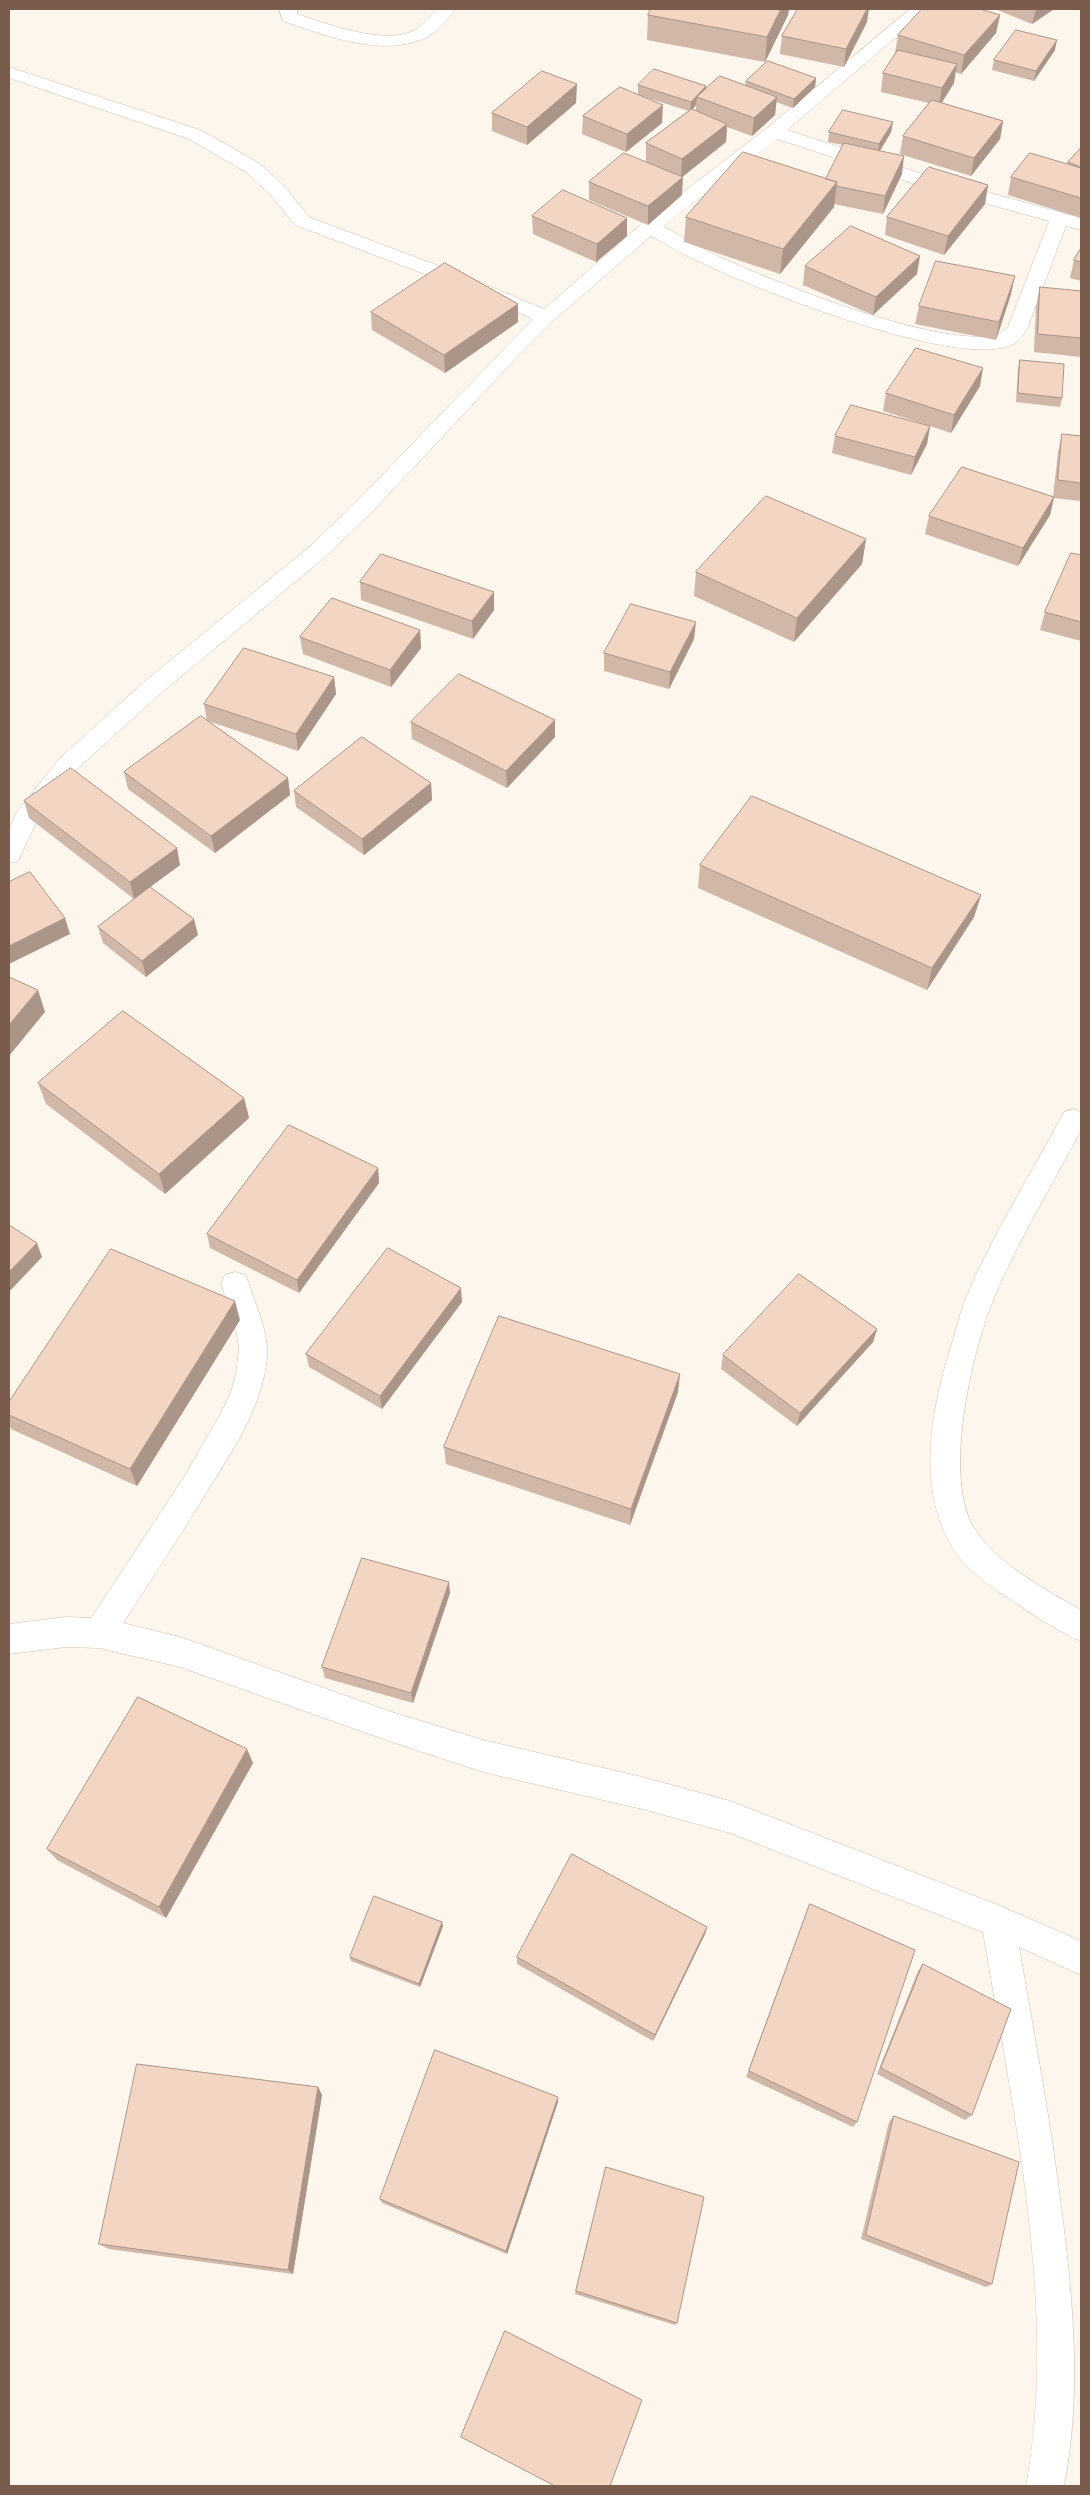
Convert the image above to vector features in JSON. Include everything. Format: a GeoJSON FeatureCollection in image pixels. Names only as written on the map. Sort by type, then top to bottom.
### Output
{"type":"FeatureCollection","features":[{"type":"Feature","properties":{"kind":"street"},"geometry":{"type":"LineString","coordinates":[[288,9],[289,17],[305,23],[374,40],[398,41],[418,36],[432,25],[446,9]]}},
{"type":"Feature","properties":{"kind":"street"},"geometry":{"type":"LineString","coordinates":[[9,854],[29,812],[68,764],[102,731],[160,681],[316,554],[365,506],[508,354],[546,317],[650,227],[774,132],[915,9]]}},
{"type":"Feature","properties":{"kind":"street"},"geometry":{"type":"LineString","coordinates":[[9,72],[196,135],[253,168],[278,190],[302,221],[461,281],[546,317]]}},
{"type":"Feature","properties":{"kind":"street"},"geometry":{"type":"LineString","coordinates":[[774,132],[1059,220],[1081,224]]}},
{"type":"Feature","properties":{"kind":"street"},"geometry":{"type":"LineString","coordinates":[[650,227],[716,262],[812,300],[932,339],[974,344],[1003,341],[1017,329],[1059,220]]}},
{"type":"Feature","properties":{"kind":"street"},"geometry":{"type":"LineString","coordinates":[[1073,1120],[981,1296],[955,1376],[945,1443],[946,1473],[952,1516],[964,1540],[984,1563],[1040,1602],[1081,1626]]}},
{"type":"Feature","properties":{"kind":"street"},"geometry":{"type":"LineString","coordinates":[[99,1633],[180,1510],[238,1409],[247,1384],[253,1355],[248,1324],[234,1284]]}},
{"type":"Feature","properties":{"kind":"street"},"geometry":{"type":"LineString","coordinates":[[9,1639],[66,1632],[99,1633],[139,1640],[180,1652],[392,1727],[483,1756],[661,1798],[730,1817],[998,1921],[1081,1958]]}},
{"type":"Feature","properties":{"kind":"street"},"geometry":{"type":"LineString","coordinates":[[998,1921],[1047,2228],[1055,2328],[1056,2409],[1045,2486]]}},
{"type":"Feature","properties":{"kind":"building"},"geometry":{"type":"Polygon","coordinates":[[[651,9],[781,9],[767,37],[648,15],[651,9]]]}},
{"type":"Feature","properties":{"kind":"building"},"geometry":{"type":"Polygon","coordinates":[[[798,9],[867,9],[846,49],[782,36],[798,9]]]}},
{"type":"Feature","properties":{"kind":"building"},"geometry":{"type":"Polygon","coordinates":[[[922,9],[980,9],[1000,15],[964,55],[898,35],[922,9]]]}},
{"type":"Feature","properties":{"kind":"building"},"geometry":{"type":"Polygon","coordinates":[[[1016,30],[1057,40],[1036,71],[994,60],[1016,30]]]}},
{"type":"Feature","properties":{"kind":"building"},"geometry":{"type":"Polygon","coordinates":[[[898,50],[957,64],[942,88],[883,73],[898,50]]]}},
{"type":"Feature","properties":{"kind":"building"},"geometry":{"type":"Polygon","coordinates":[[[768,61],[816,78],[794,99],[746,81],[768,61]]]}},
{"type":"Feature","properties":{"kind":"building"},"geometry":{"type":"Polygon","coordinates":[[[654,69],[706,86],[691,102],[638,85],[654,69]]]}},
{"type":"Feature","properties":{"kind":"building"},"geometry":{"type":"Polygon","coordinates":[[[542,71],[577,84],[527,127],[492,113],[542,71]]]}},
{"type":"Feature","properties":{"kind":"building"},"geometry":{"type":"Polygon","coordinates":[[[720,76],[777,97],[754,118],[697,97],[720,76]]]}},
{"type":"Feature","properties":{"kind":"building"},"geometry":{"type":"Polygon","coordinates":[[[620,87],[663,105],[627,134],[583,116],[620,87]]]}},
{"type":"Feature","properties":{"kind":"building"},"geometry":{"type":"Polygon","coordinates":[[[932,100],[1003,121],[974,158],[903,136],[932,100]]]}},
{"type":"Feature","properties":{"kind":"building"},"geometry":{"type":"Polygon","coordinates":[[[692,109],[727,124],[682,159],[646,143],[692,109]]]}},
{"type":"Feature","properties":{"kind":"building"},"geometry":{"type":"Polygon","coordinates":[[[843,110],[893,122],[879,144],[829,132],[843,110]]]}},
{"type":"Feature","properties":{"kind":"building"},"geometry":{"type":"Polygon","coordinates":[[[844,143],[904,156],[885,196],[836,186],[837,182],[826,179],[844,143]]]}},
{"type":"Feature","properties":{"kind":"building"},"geometry":{"type":"Polygon","coordinates":[[[1081,148],[1081,167],[1068,162],[1081,148]]]}},
{"type":"Feature","properties":{"kind":"building"},"geometry":{"type":"Polygon","coordinates":[[[743,152],[837,182],[783,249],[686,217],[743,152]]]}},
{"type":"Feature","properties":{"kind":"building"},"geometry":{"type":"Polygon","coordinates":[[[624,153],[683,177],[648,206],[589,182],[624,153]]]}},
{"type":"Feature","properties":{"kind":"building"},"geometry":{"type":"Polygon","coordinates":[[[1030,153],[1081,168],[1081,198],[1011,177],[1030,153]]]}},
{"type":"Feature","properties":{"kind":"building"},"geometry":{"type":"Polygon","coordinates":[[[929,167],[988,185],[948,236],[887,217],[929,167]]]}},
{"type":"Feature","properties":{"kind":"building"},"geometry":{"type":"Polygon","coordinates":[[[563,190],[627,218],[597,244],[532,216],[563,190]]]}},
{"type":"Feature","properties":{"kind":"building"},"geometry":{"type":"Polygon","coordinates":[[[851,226],[920,256],[876,297],[805,266],[851,226]]]}},
{"type":"Feature","properties":{"kind":"building"},"geometry":{"type":"Polygon","coordinates":[[[1081,248],[1081,262],[1074,260],[1081,248]]]}},
{"type":"Feature","properties":{"kind":"building"},"geometry":{"type":"Polygon","coordinates":[[[936,261],[1015,276],[999,322],[919,306],[936,261]]]}},
{"type":"Feature","properties":{"kind":"building"},"geometry":{"type":"Polygon","coordinates":[[[445,263],[518,304],[444,355],[371,312],[445,263]]]}},
{"type":"Feature","properties":{"kind":"building"},"geometry":{"type":"Polygon","coordinates":[[[1040,287],[1081,291],[1081,338],[1038,334],[1040,287]]]}},
{"type":"Feature","properties":{"kind":"building"},"geometry":{"type":"Polygon","coordinates":[[[916,348],[983,368],[954,415],[886,393],[916,348]]]}},
{"type":"Feature","properties":{"kind":"building"},"geometry":{"type":"Polygon","coordinates":[[[1020,360],[1064,364],[1062,398],[1018,393],[1020,360]]]}},
{"type":"Feature","properties":{"kind":"building"},"geometry":{"type":"Polygon","coordinates":[[[851,405],[930,426],[915,457],[835,436],[851,405]]]}},
{"type":"Feature","properties":{"kind":"building"},"geometry":{"type":"Polygon","coordinates":[[[1062,434],[1081,436],[1081,483],[1058,480],[1062,434]]]}},
{"type":"Feature","properties":{"kind":"building"},"geometry":{"type":"Polygon","coordinates":[[[962,467],[1054,497],[1023,548],[929,516],[962,467]]]}},
{"type":"Feature","properties":{"kind":"building"},"geometry":{"type":"Polygon","coordinates":[[[766,496],[866,539],[797,618],[696,572],[766,496]]]}},
{"type":"Feature","properties":{"kind":"building"},"geometry":{"type":"Polygon","coordinates":[[[1071,553],[1081,555],[1081,622],[1045,612],[1071,553]]]}},
{"type":"Feature","properties":{"kind":"building"},"geometry":{"type":"Polygon","coordinates":[[[381,554],[494,592],[472,621],[360,582],[381,554]]]}},
{"type":"Feature","properties":{"kind":"building"},"geometry":{"type":"Polygon","coordinates":[[[332,598],[420,630],[390,670],[300,637],[332,598]]]}},
{"type":"Feature","properties":{"kind":"building"},"geometry":{"type":"Polygon","coordinates":[[[631,604],[696,622],[670,672],[604,653],[631,604]]]}},
{"type":"Feature","properties":{"kind":"building"},"geometry":{"type":"Polygon","coordinates":[[[244,648],[334,677],[296,734],[204,704],[244,648]]]}},
{"type":"Feature","properties":{"kind":"building"},"geometry":{"type":"Polygon","coordinates":[[[459,674],[555,720],[506,771],[411,722],[459,674]]]}},
{"type":"Feature","properties":{"kind":"building"},"geometry":{"type":"Polygon","coordinates":[[[201,716],[288,778],[211,836],[124,772],[201,716]]]}},
{"type":"Feature","properties":{"kind":"building"},"geometry":{"type":"Polygon","coordinates":[[[362,737],[431,783],[362,839],[294,791],[362,737]]]}},
{"type":"Feature","properties":{"kind":"building"},"geometry":{"type":"Polygon","coordinates":[[[71,768],[177,848],[130,882],[24,801],[71,768]]]}},
{"type":"Feature","properties":{"kind":"building"},"geometry":{"type":"Polygon","coordinates":[[[752,796],[981,895],[932,968],[700,865],[752,796]]]}},
{"type":"Feature","properties":{"kind":"building"},"geometry":{"type":"Polygon","coordinates":[[[30,872],[65,918],[9,946],[9,882],[30,872]]]}},
{"type":"Feature","properties":{"kind":"building"},"geometry":{"type":"Polygon","coordinates":[[[150,887],[194,919],[142,961],[98,927],[150,887]]]}},
{"type":"Feature","properties":{"kind":"building"},"geometry":{"type":"Polygon","coordinates":[[[9,977],[38,990],[9,1025],[9,977]]]}},
{"type":"Feature","properties":{"kind":"building"},"geometry":{"type":"Polygon","coordinates":[[[123,1011],[244,1098],[159,1174],[38,1083],[123,1011]]]}},
{"type":"Feature","properties":{"kind":"building"},"geometry":{"type":"Polygon","coordinates":[[[289,1125],[378,1168],[297,1280],[207,1234],[289,1125]]]}},
{"type":"Feature","properties":{"kind":"building"},"geometry":{"type":"Polygon","coordinates":[[[9,1225],[37,1243],[9,1272],[9,1225]]]}},
{"type":"Feature","properties":{"kind":"building"},"geometry":{"type":"Polygon","coordinates":[[[388,1248],[461,1288],[380,1396],[306,1354],[388,1248]]]}},
{"type":"Feature","properties":{"kind":"building"},"geometry":{"type":"Polygon","coordinates":[[[111,1249],[235,1301],[130,1469],[9,1415],[9,1402],[111,1249]]]}},
{"type":"Feature","properties":{"kind":"building"},"geometry":{"type":"Polygon","coordinates":[[[799,1274],[877,1329],[800,1413],[723,1355],[799,1274]]]}},
{"type":"Feature","properties":{"kind":"building"},"geometry":{"type":"Polygon","coordinates":[[[499,1316],[680,1374],[631,1509],[444,1447],[499,1316]]]}},
{"type":"Feature","properties":{"kind":"building"},"geometry":{"type":"Polygon","coordinates":[[[362,1558],[449,1582],[411,1693],[322,1667],[362,1558]]]}},
{"type":"Feature","properties":{"kind":"building"},"geometry":{"type":"Polygon","coordinates":[[[138,1697],[247,1749],[159,1907],[47,1849],[138,1697]]]}},
{"type":"Feature","properties":{"kind":"building"},"geometry":{"type":"Polygon","coordinates":[[[572,1854],[707,1927],[655,2035],[517,1957],[572,1854]]]}},
{"type":"Feature","properties":{"kind":"building"},"geometry":{"type":"Polygon","coordinates":[[[374,1896],[442,1922],[419,1984],[350,1957],[374,1896]]]}},
{"type":"Feature","properties":{"kind":"building"},"geometry":{"type":"Polygon","coordinates":[[[810,1904],[915,1950],[857,2122],[749,2071],[810,1904]]]}},
{"type":"Feature","properties":{"kind":"building"},"geometry":{"type":"Polygon","coordinates":[[[923,1964],[1011,2009],[972,2115],[881,2068],[923,1964]]]}},
{"type":"Feature","properties":{"kind":"building"},"geometry":{"type":"Polygon","coordinates":[[[435,2050],[558,2097],[506,2251],[380,2199],[435,2050]]]}},
{"type":"Feature","properties":{"kind":"building"},"geometry":{"type":"Polygon","coordinates":[[[137,2064],[318,2087],[288,2270],[99,2244],[137,2064]]]}},
{"type":"Feature","properties":{"kind":"building"},"geometry":{"type":"Polygon","coordinates":[[[894,2116],[1019,2162],[992,2284],[866,2235],[894,2116]]]}},
{"type":"Feature","properties":{"kind":"building"},"geometry":{"type":"Polygon","coordinates":[[[606,2167],[704,2197],[677,2323],[576,2291],[606,2167]]]}},
{"type":"Feature","properties":{"kind":"building"},"geometry":{"type":"Polygon","coordinates":[[[505,2331],[642,2400],[610,2486],[555,2486],[461,2437],[505,2331]]]}}]}
